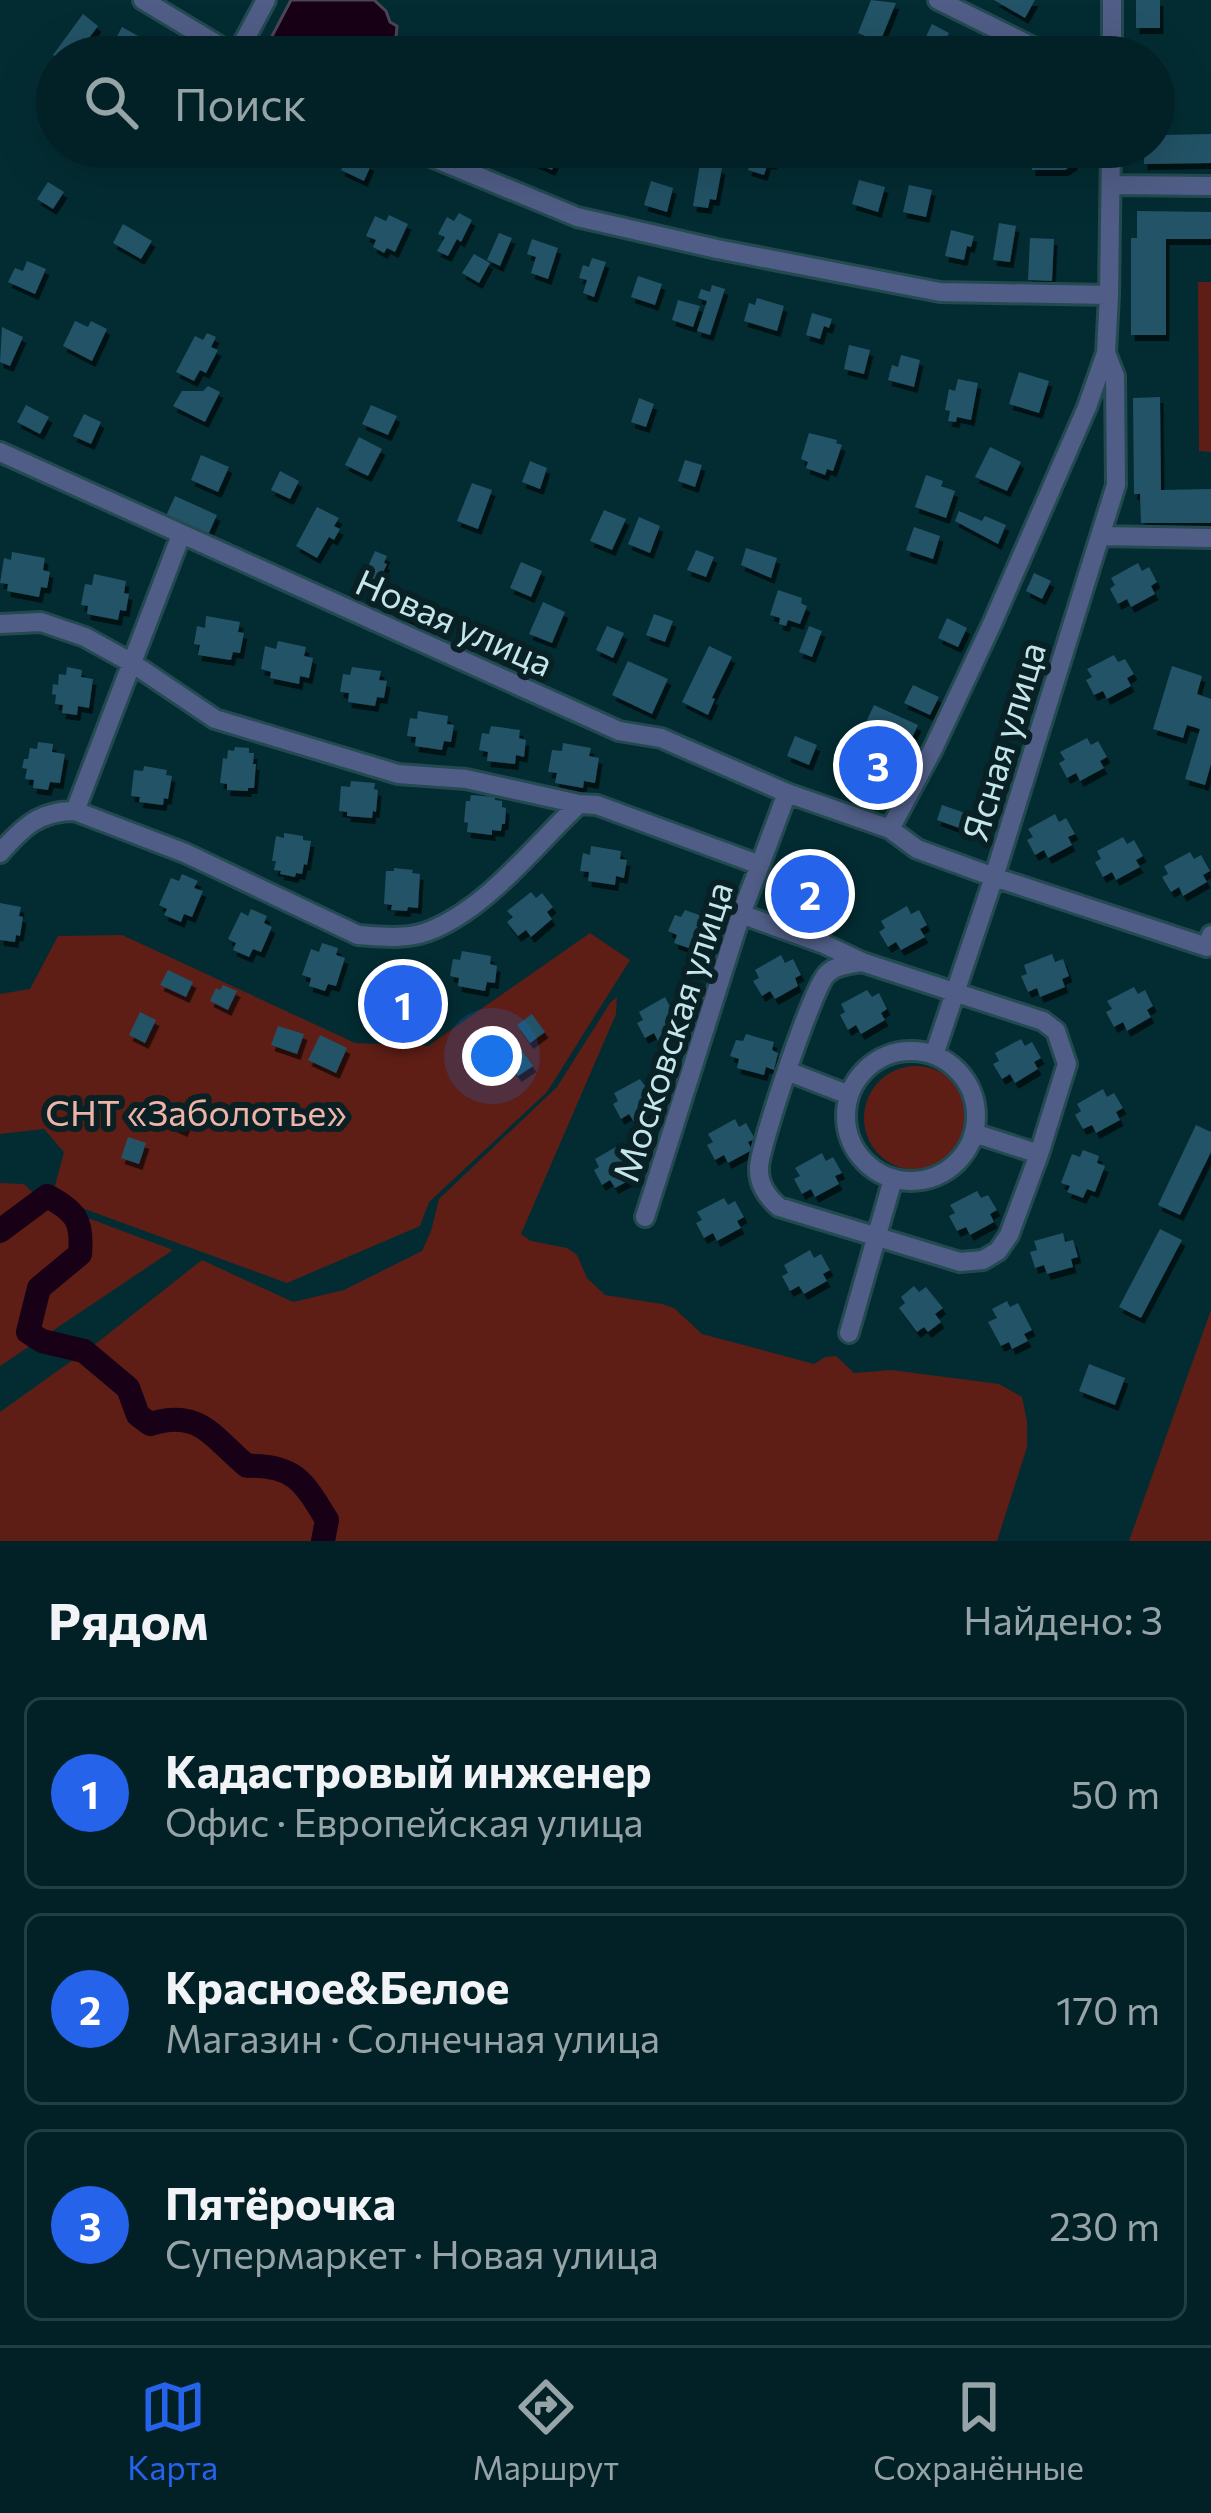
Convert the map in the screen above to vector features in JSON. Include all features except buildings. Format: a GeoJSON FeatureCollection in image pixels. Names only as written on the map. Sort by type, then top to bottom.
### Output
{"type":"FeatureCollection","features":[{"type":"Feature","properties":{"kind":"street"},"geometry":{"type":"LineString","coordinates":[[143,0],[203,36]]}},
{"type":"Feature","properties":{"kind":"street"},"geometry":{"type":"LineString","coordinates":[[247,36],[266,0]]}},
{"type":"Feature","properties":{"kind":"street"},"geometry":{"type":"LineString","coordinates":[[938,0],[1011,36]]}},
{"type":"Feature","properties":{"kind":"street"},"geometry":{"type":"LineString","coordinates":[[1112,0],[1112,36]]}},
{"type":"Feature","properties":{"kind":"street"},"geometry":{"type":"LineString","coordinates":[[457,168],[577,218],[738,254],[940,292],[1109,295]]}},
{"type":"Feature","properties":{"kind":"street"},"geometry":{"type":"LineString","coordinates":[[890,829],[992,624],[1088,407],[1106,353],[1111,168]]}},
{"type":"Feature","properties":{"kind":"street"},"geometry":{"type":"LineString","coordinates":[[1111,185],[1211,186]]}},
{"type":"Feature","properties":{"kind":"street","name":"Ясная улица"},"geometry":{"type":"LineString","coordinates":[[1106,353],[1115,376],[1116,485],[994,877],[1210,944]]}},
{"type":"Feature","properties":{"kind":"street","name":"Новая улица"},"geometry":{"type":"LineString","coordinates":[[0,452],[619,731],[661,738],[788,794],[890,829],[917,849],[994,877]]}},
{"type":"Feature","properties":{"kind":"street"},"geometry":{"type":"LineString","coordinates":[[75,812],[182,535]]}},
{"type":"Feature","properties":{"kind":"street"},"geometry":{"type":"LineString","coordinates":[[1100,536],[1211,538]]}},
{"type":"Feature","properties":{"kind":"street"},"geometry":{"type":"LineString","coordinates":[[0,624],[41,622],[85,637],[215,718],[398,774],[466,779],[596,805],[760,865]]}},
{"type":"Feature","properties":{"kind":"street","name":"Московская улица"},"geometry":{"type":"LineString","coordinates":[[645,1217],[741,914],[788,794]]}},
{"type":"Feature","properties":{"kind":"street"},"geometry":{"type":"LineString","coordinates":[[0,854],[37,819],[52,812],[75,812],[184,853],[358,935],[412,936],[434,930],[470,907],[579,804]]}},
{"type":"Feature","properties":{"kind":"street"},"geometry":{"type":"LineString","coordinates":[[934,1055],[994,877]]}},
{"type":"Feature","properties":{"kind":"street"},"geometry":{"type":"LineString","coordinates":[[741,914],[862,962],[1043,1021],[1056,1031],[1066,1064],[1039,1154],[1009,1235],[998,1251],[983,1260],[960,1262],[779,1207],[760,1181],[759,1165],[816,989],[827,974],[862,962]]}},
{"type":"Feature","properties":{"kind":"street"},"geometry":{"type":"LineString","coordinates":[[917,1051],[934,1055],[951,1065],[970,1088],[976,1104],[974,1133],[966,1152],[942,1174],[909,1182],[893,1179],[877,1172],[854,1146],[846,1112],[849,1095],[859,1077],[883,1057],[917,1051]]}},
{"type":"Feature","properties":{"kind":"street"},"geometry":{"type":"LineString","coordinates":[[787,1071],[849,1095]]}},
{"type":"Feature","properties":{"kind":"street"},"geometry":{"type":"LineString","coordinates":[[974,1133],[1039,1154]]}},
{"type":"Feature","properties":{"kind":"street"},"geometry":{"type":"LineString","coordinates":[[849,1333],[893,1179]]}},
{"type":"Feature","properties":{"kind":"green space"},"geometry":{"type":"Polygon","coordinates":[[[1198,282],[1211,282],[1211,452],[1199,451],[1198,282]]]}},
{"type":"Feature","properties":{"kind":"green space","name":"СНТ «Заболотье»"},"geometry":{"type":"Polygon","coordinates":[[[590,933],[630,960],[547,1092],[429,1202],[420,1226],[287,1283],[52,1197],[64,1152],[44,1129],[0,1134],[0,994],[30,989],[58,936],[122,935],[355,1043],[428,1046],[590,933]]]}},
{"type":"Feature","properties":{"kind":"green space"},"geometry":{"type":"Polygon","coordinates":[[[617,997],[616,1014],[521,1234],[577,1255],[587,1278],[605,1295],[674,1308],[702,1334],[814,1364],[836,1356],[854,1373],[891,1370],[999,1384],[1022,1397],[1027,1447],[997,1541],[0,1541],[0,1412],[202,1260],[293,1302],[344,1290],[422,1251],[439,1199],[557,1087],[617,997]]]}},
{"type":"Feature","properties":{"kind":"green space"},"geometry":{"type":"Polygon","coordinates":[[[916,1066],[936,1070],[953,1081],[964,1098],[968,1118],[964,1138],[953,1155],[936,1166],[916,1170],[896,1166],[879,1155],[868,1138],[864,1118],[868,1098],[879,1081],[896,1070],[916,1066]]]}},
{"type":"Feature","properties":{"kind":"green space"},"geometry":{"type":"Polygon","coordinates":[[[0,1183],[24,1184],[40,1200],[173,1250],[0,1366],[0,1183]]]}},
{"type":"Feature","properties":{"kind":"green space"},"geometry":{"type":"Polygon","coordinates":[[[1211,1310],[1211,1541],[1129,1541],[1211,1310]]]}},
{"type":"Feature","properties":{"kind":"shaded area"},"geometry":{"type":"Polygon","coordinates":[[[291,0],[374,0],[397,26],[396,36],[272,36],[291,0]]]}},
{"type":"Feature","properties":{"kind":"waterway"},"geometry":{"type":"LineString","coordinates":[[0,1231],[47,1196],[71,1212],[79,1225],[80,1254],[39,1288],[28,1332],[42,1341],[84,1351],[128,1388],[138,1415],[150,1424],[167,1420],[194,1423],[247,1466],[276,1468],[296,1478],[327,1520],[323,1541]]}},
{"type":"Feature","properties":{"kind":"place","name":"Пятёрочка"},"geometry":{"type":"Point","coordinates":[878,765]}},
{"type":"Feature","properties":{"kind":"place","name":"Красное&Белое"},"geometry":{"type":"Point","coordinates":[810,894]}},
{"type":"Feature","properties":{"kind":"place","name":"Кадастровый инженер"},"geometry":{"type":"Point","coordinates":[403,1004]}}]}
